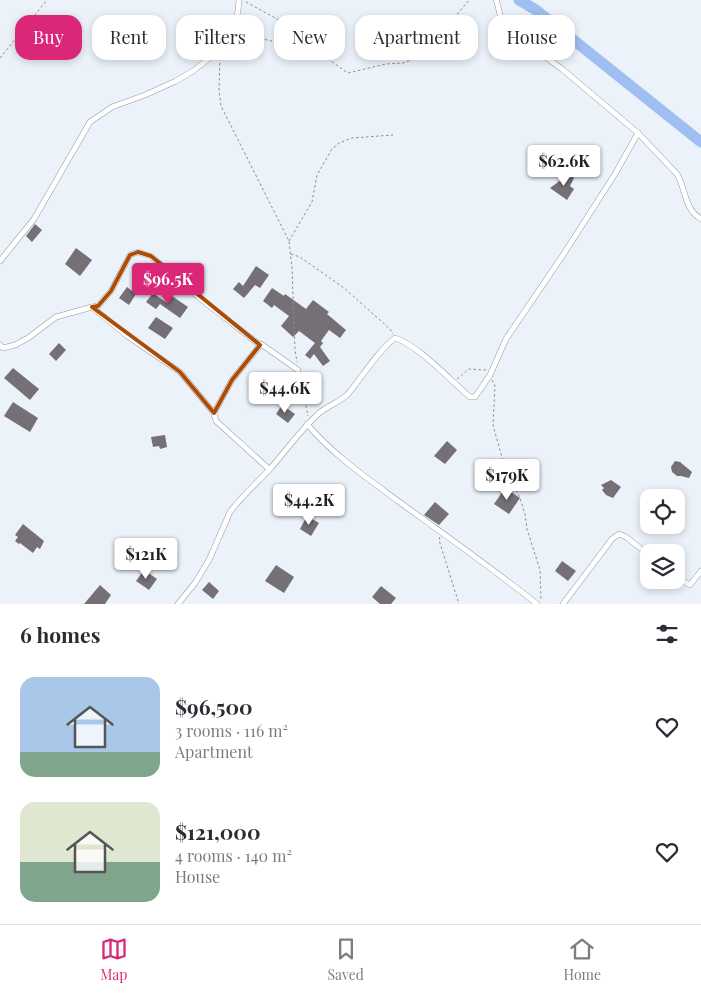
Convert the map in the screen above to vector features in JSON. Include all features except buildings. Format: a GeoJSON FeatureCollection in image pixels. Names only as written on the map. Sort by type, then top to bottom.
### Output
{"type":"FeatureCollection","features":[{"type":"Feature","properties":{"kind":"street"},"geometry":{"type":"LineString","coordinates":[[236,15],[238,0]]}},
{"type":"Feature","properties":{"kind":"street"},"geometry":{"type":"LineString","coordinates":[[496,0],[499,6],[500,20],[504,27],[562,69],[638,133],[677,174],[687,204],[694,215],[701,219]]}},
{"type":"Feature","properties":{"kind":"street"},"geometry":{"type":"LineString","coordinates":[[0,261],[34,219],[87,126],[95,118],[112,107],[183,78],[207,60]]}},
{"type":"Feature","properties":{"kind":"street"},"geometry":{"type":"LineString","coordinates":[[178,604],[195,583],[209,560],[230,512],[308,423],[321,411],[340,401],[395,338],[406,343],[470,397],[475,398],[492,372],[506,339],[527,310],[615,174],[638,133]]}},
{"type":"Feature","properties":{"kind":"street"},"geometry":{"type":"LineString","coordinates":[[0,345],[3,348],[14,345],[56,318],[98,306],[111,290],[130,255],[138,252],[151,256],[202,300],[260,345],[298,370]]}},
{"type":"Feature","properties":{"kind":"street"},"geometry":{"type":"LineString","coordinates":[[92,307],[126,335],[180,372],[214,412],[216,421],[269,469]]}},
{"type":"Feature","properties":{"kind":"street"},"geometry":{"type":"LineString","coordinates":[[214,412],[232,380],[260,345]]}},
{"type":"Feature","properties":{"kind":"street"},"geometry":{"type":"LineString","coordinates":[[308,423],[318,437],[367,478],[537,604]]}},
{"type":"Feature","properties":{"kind":"street"},"geometry":{"type":"LineString","coordinates":[[563,604],[612,539],[620,534],[640,548]]}},
{"type":"Feature","properties":{"kind":"street"},"geometry":{"type":"LineString","coordinates":[[685,582],[690,586],[701,571]]}},
{"type":"Feature","properties":{"kind":"path"},"geometry":{"type":"LineString","coordinates":[[0,58],[47,0]]}},
{"type":"Feature","properties":{"kind":"path"},"geometry":{"type":"LineString","coordinates":[[243,0],[274,17]]}},
{"type":"Feature","properties":{"kind":"path"},"geometry":{"type":"LineString","coordinates":[[330,60],[348,73],[386,64],[403,63],[416,58],[430,47],[469,0]]}},
{"type":"Feature","properties":{"kind":"path"},"geometry":{"type":"LineString","coordinates":[[220,60],[219,90],[221,106],[289,242],[292,268],[295,350],[308,423]]}},
{"type":"Feature","properties":{"kind":"path"},"geometry":{"type":"LineString","coordinates":[[289,242],[312,202],[317,175],[332,149],[339,143],[352,138],[392,135]]}},
{"type":"Feature","properties":{"kind":"path"},"geometry":{"type":"LineString","coordinates":[[290,253],[300,257],[344,288],[390,329],[395,338]]}},
{"type":"Feature","properties":{"kind":"path"},"geometry":{"type":"LineString","coordinates":[[452,381],[459,379],[469,369],[492,372],[495,386],[493,426],[502,460],[520,498],[525,514],[540,570],[541,604]]}},
{"type":"Feature","properties":{"kind":"path"},"geometry":{"type":"LineString","coordinates":[[440,531],[439,540],[459,604]]}},
{"type":"Feature","properties":{"kind":"highlighted area"},"geometry":{"type":"Polygon","coordinates":[[[138,252],[151,256],[260,345],[232,380],[214,413],[180,372],[92,307],[98,306],[111,291],[130,255],[138,252]]]}},
{"type":"Feature","properties":{"kind":"waterway"},"geometry":{"type":"LineString","coordinates":[[519,0],[536,10],[701,142]]}}]}
